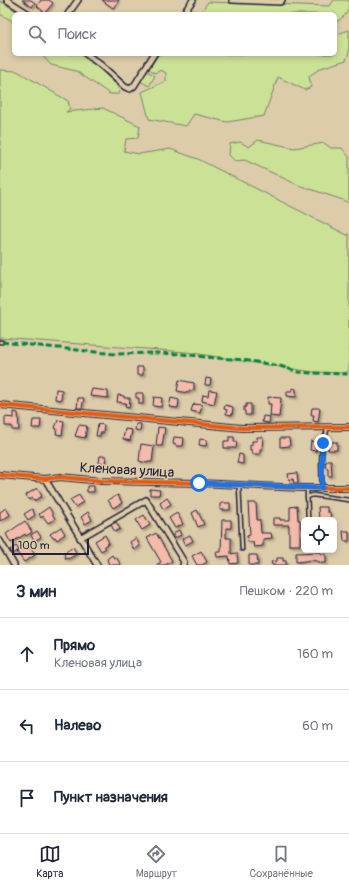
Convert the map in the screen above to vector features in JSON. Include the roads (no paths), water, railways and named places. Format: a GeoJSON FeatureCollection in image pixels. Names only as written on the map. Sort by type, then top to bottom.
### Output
{"type":"FeatureCollection","features":[{"type":"Feature","properties":{"kind":"street"},"geometry":{"type":"LineString","coordinates":[[7,0],[26,12]]}},
{"type":"Feature","properties":{"kind":"street"},"geometry":{"type":"LineString","coordinates":[[69,12],[78,0]]}},
{"type":"Feature","properties":{"kind":"street"},"geometry":{"type":"LineString","coordinates":[[184,12],[193,0]]}},
{"type":"Feature","properties":{"kind":"street"},"geometry":{"type":"LineString","coordinates":[[232,0],[280,2],[282,0]]}},
{"type":"Feature","properties":{"kind":"street"},"geometry":{"type":"LineString","coordinates":[[89,56],[125,87],[130,89],[134,86],[153,56]]}},
{"type":"Feature","properties":{"kind":"street"},"geometry":{"type":"LineString","coordinates":[[0,405],[242,428],[349,427]]}},
{"type":"Feature","properties":{"kind":"street","name":"Кленовая улица"},"geometry":{"type":"LineString","coordinates":[[0,475],[45,479],[60,477],[102,481],[199,483],[306,488],[349,488]]}},
{"type":"Feature","properties":{"kind":"street"},"geometry":{"type":"LineString","coordinates":[[45,479],[97,565]]}},
{"type":"Feature","properties":{"kind":"street"},"geometry":{"type":"LineString","coordinates":[[80,538],[146,500],[184,562],[183,565]]}},
{"type":"Feature","properties":{"kind":"street"},"geometry":{"type":"LineString","coordinates":[[0,541],[14,565]]}},
{"type":"Feature","properties":{"kind":"lane"},"geometry":{"type":"LineString","coordinates":[[322,488],[323,443],[327,435],[327,427]]}},
{"type":"Feature","properties":{"kind":"lane"},"geometry":{"type":"LineString","coordinates":[[239,486],[242,549]]}},
{"type":"Feature","properties":{"kind":"lane"},"geometry":{"type":"LineString","coordinates":[[306,488],[308,517]]}},
{"type":"Feature","properties":{"kind":"lane"},"geometry":{"type":"LineString","coordinates":[[307,497],[313,495],[349,500]]}}]}
